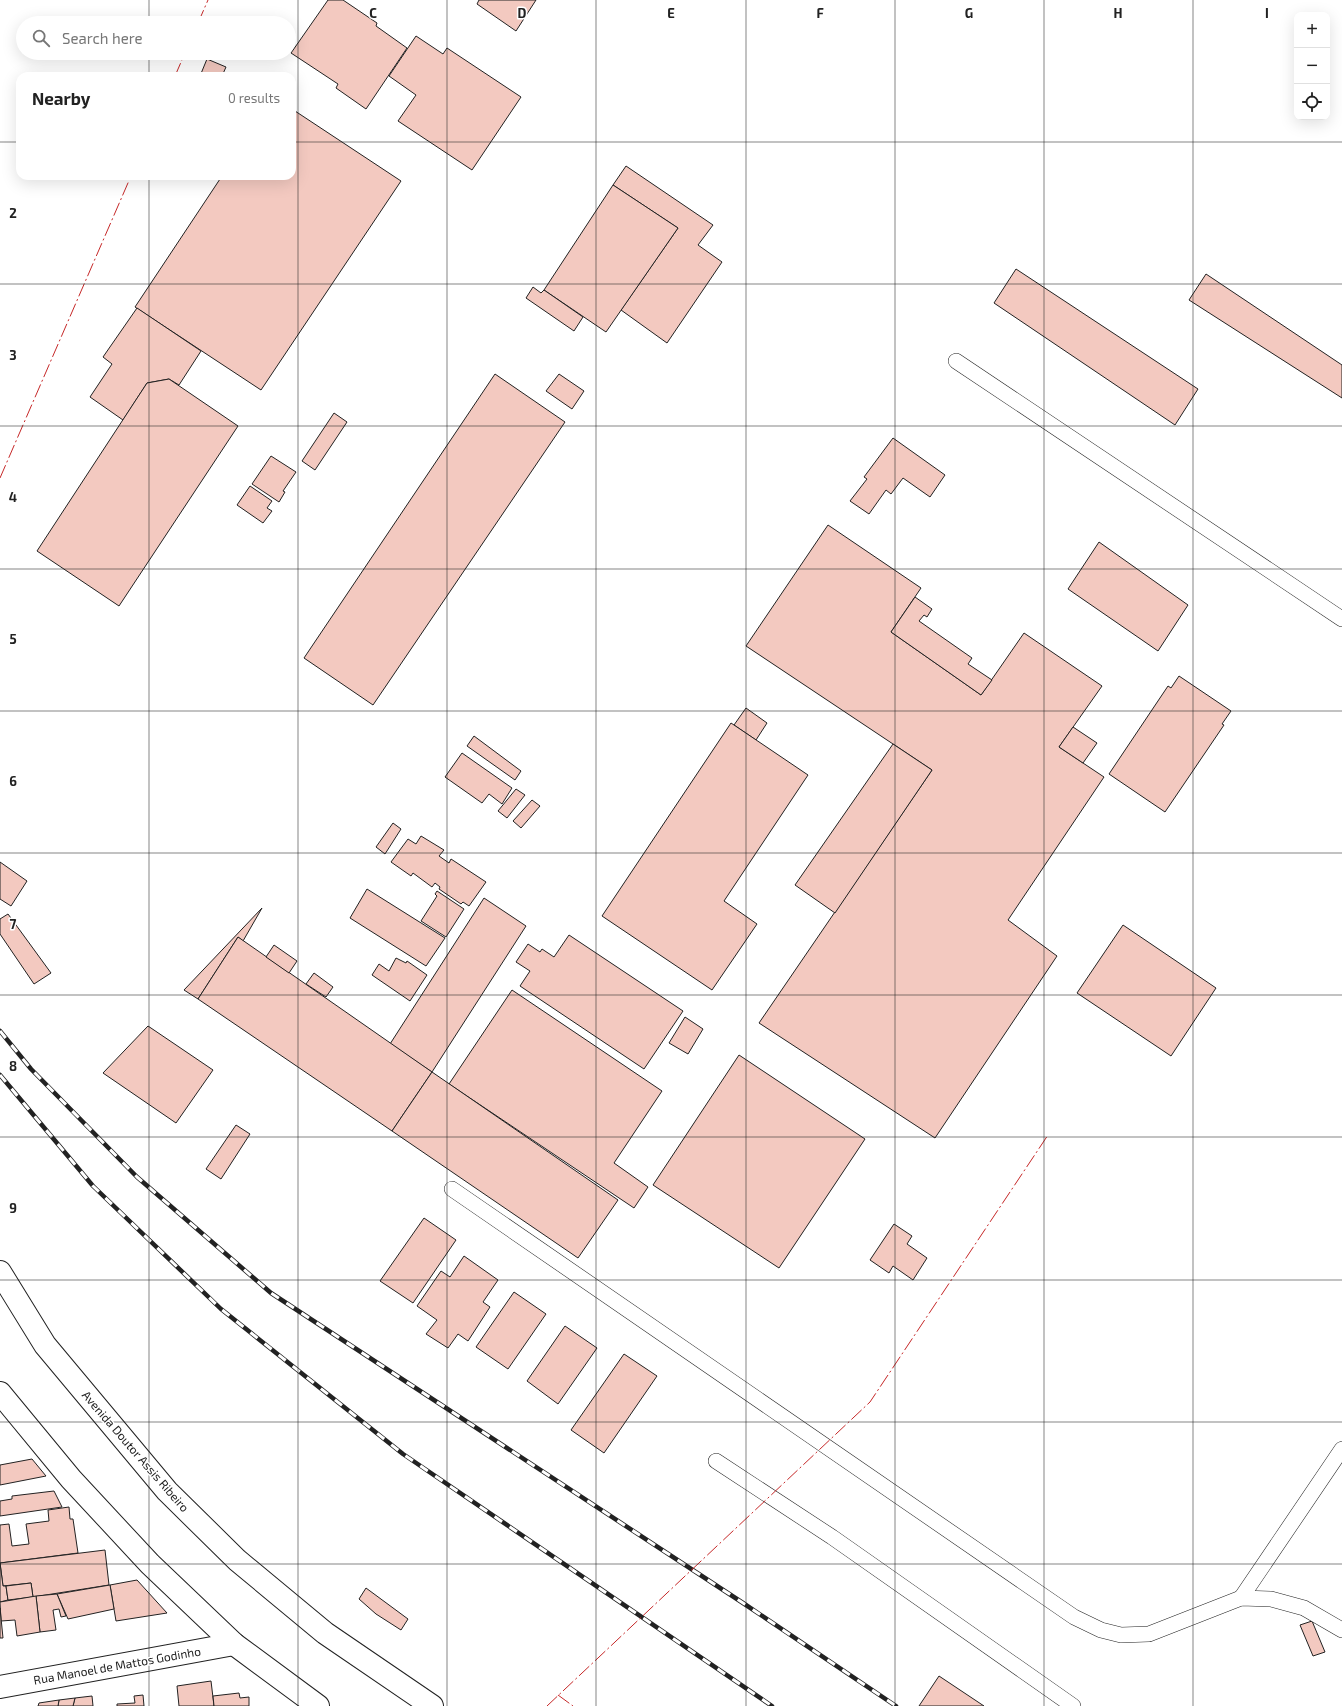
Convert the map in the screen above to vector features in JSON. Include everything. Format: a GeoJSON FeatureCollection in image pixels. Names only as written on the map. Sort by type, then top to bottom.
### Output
{"type":"FeatureCollection","features":[{"type":"Feature","properties":{"kind":"main road","name":"Avenida Doutor Assis Ribeiro"},"geometry":{"type":"LineString","coordinates":[[0,1272],[45,1345],[167,1491],[237,1560],[325,1633],[432,1706]]}},
{"type":"Feature","properties":{"kind":"main road"},"geometry":{"type":"LineString","coordinates":[[0,1392],[76,1485],[150,1564],[234,1644],[318,1706]]}},
{"type":"Feature","properties":{"kind":"main road","name":"Rua Manoel de Mattos Godinho"},"geometry":{"type":"LineString","coordinates":[[0,1687],[234,1644]]}},
{"type":"Feature","properties":{"kind":"lane"},"geometry":{"type":"LineString","coordinates":[[956,361],[1342,619]]}},
{"type":"Feature","properties":{"kind":"lane"},"geometry":{"type":"LineString","coordinates":[[452,1189],[1074,1617],[1108,1632],[1121,1635],[1149,1634],[1241,1598],[1271,1599],[1304,1608],[1342,1630]]}},
{"type":"Feature","properties":{"kind":"lane"},"geometry":{"type":"LineString","coordinates":[[1241,1598],[1342,1449]]}},
{"type":"Feature","properties":{"kind":"lane"},"geometry":{"type":"LineString","coordinates":[[716,1461],[832,1537],[1073,1706]]}},
{"type":"Feature","properties":{"kind":"building"},"geometry":{"type":"Polygon","coordinates":[[[328,0],[343,0],[377,23],[376,26],[407,48],[366,109],[336,88],[338,84],[296,56],[296,46],[328,0]]]}},
{"type":"Feature","properties":{"kind":"building"},"geometry":{"type":"Polygon","coordinates":[[[479,0],[536,0],[516,31],[477,4],[479,0]]]}},
{"type":"Feature","properties":{"kind":"building"},"geometry":{"type":"Polygon","coordinates":[[[416,36],[443,54],[447,48],[521,97],[472,170],[398,121],[416,95],[389,76],[416,36]]]}},
{"type":"Feature","properties":{"kind":"building"},"geometry":{"type":"Polygon","coordinates":[[[207,60],[226,67],[224,72],[202,72],[207,60]]]}},
{"type":"Feature","properties":{"kind":"building"},"geometry":{"type":"Polygon","coordinates":[[[296,112],[401,181],[261,390],[135,307],[219,180],[296,180],[296,112]]]}},
{"type":"Feature","properties":{"kind":"building"},"geometry":{"type":"Polygon","coordinates":[[[626,166],[713,225],[698,245],[722,262],[667,343],[621,310],[678,228],[613,185],[626,166]]]}},
{"type":"Feature","properties":{"kind":"building"},"geometry":{"type":"Polygon","coordinates":[[[613,185],[678,228],[606,332],[544,290],[613,185]]]}},
{"type":"Feature","properties":{"kind":"building"},"geometry":{"type":"Polygon","coordinates":[[[1016,269],[1198,389],[1175,425],[994,303],[1016,269]]]}},
{"type":"Feature","properties":{"kind":"building"},"geometry":{"type":"Polygon","coordinates":[[[1206,274],[1342,365],[1342,398],[1189,300],[1206,274]]]}},
{"type":"Feature","properties":{"kind":"building"},"geometry":{"type":"Polygon","coordinates":[[[533,287],[541,293],[544,290],[583,317],[574,331],[526,298],[533,287]]]}},
{"type":"Feature","properties":{"kind":"building"},"geometry":{"type":"Polygon","coordinates":[[[137,308],[201,351],[179,385],[169,379],[147,383],[123,420],[90,397],[112,364],[103,357],[137,308]]]}},
{"type":"Feature","properties":{"kind":"building"},"geometry":{"type":"Polygon","coordinates":[[[495,374],[565,422],[373,705],[304,658],[495,374]]]}},
{"type":"Feature","properties":{"kind":"building"},"geometry":{"type":"Polygon","coordinates":[[[559,374],[584,391],[572,409],[546,391],[559,374]]]}},
{"type":"Feature","properties":{"kind":"building"},"geometry":{"type":"Polygon","coordinates":[[[169,379],[238,426],[119,606],[37,551],[147,383],[169,379]]]}},
{"type":"Feature","properties":{"kind":"building"},"geometry":{"type":"Polygon","coordinates":[[[334,413],[347,422],[315,470],[302,461],[334,413]]]}},
{"type":"Feature","properties":{"kind":"building"},"geometry":{"type":"Polygon","coordinates":[[[893,438],[945,475],[930,497],[903,478],[891,494],[886,490],[869,514],[850,501],[867,479],[864,477],[893,438]]]}},
{"type":"Feature","properties":{"kind":"building"},"geometry":{"type":"Polygon","coordinates":[[[271,456],[296,472],[283,491],[285,492],[279,502],[252,484],[271,456]]]}},
{"type":"Feature","properties":{"kind":"building"},"geometry":{"type":"Polygon","coordinates":[[[250,486],[272,501],[267,508],[272,511],[263,523],[237,505],[250,486]]]}},
{"type":"Feature","properties":{"kind":"building"},"geometry":{"type":"Polygon","coordinates":[[[828,525],[921,588],[891,632],[981,695],[1024,633],[1102,686],[1059,747],[1104,777],[1008,920],[1057,956],[935,1138],[759,1023],[932,770],[746,646],[828,525]]]}},
{"type":"Feature","properties":{"kind":"building"},"geometry":{"type":"Polygon","coordinates":[[[1099,542],[1188,605],[1158,651],[1068,589],[1099,542]]]}},
{"type":"Feature","properties":{"kind":"building"},"geometry":{"type":"Polygon","coordinates":[[[915,597],[932,609],[927,617],[924,615],[919,621],[972,658],[968,664],[992,680],[981,695],[891,632],[915,597]]]}},
{"type":"Feature","properties":{"kind":"building"},"geometry":{"type":"Polygon","coordinates":[[[1179,676],[1231,711],[1222,724],[1224,725],[1165,812],[1109,774],[1168,686],[1171,688],[1179,676]]]}},
{"type":"Feature","properties":{"kind":"building"},"geometry":{"type":"Polygon","coordinates":[[[746,708],[767,723],[756,740],[734,725],[746,708]]]}},
{"type":"Feature","properties":{"kind":"building"},"geometry":{"type":"Polygon","coordinates":[[[731,723],[808,775],[724,901],[757,924],[712,990],[602,916],[731,723]]]}},
{"type":"Feature","properties":{"kind":"building"},"geometry":{"type":"Polygon","coordinates":[[[1073,727],[1097,743],[1083,763],[1059,747],[1073,727]]]}},
{"type":"Feature","properties":{"kind":"building"},"geometry":{"type":"Polygon","coordinates":[[[474,736],[521,771],[515,780],[467,746],[474,736]]]}},
{"type":"Feature","properties":{"kind":"building"},"geometry":{"type":"Polygon","coordinates":[[[893,744],[932,770],[835,913],[795,885],[893,744]]]}},
{"type":"Feature","properties":{"kind":"building"},"geometry":{"type":"Polygon","coordinates":[[[462,753],[512,788],[502,804],[489,794],[482,803],[445,777],[462,753]]]}},
{"type":"Feature","properties":{"kind":"building"},"geometry":{"type":"Polygon","coordinates":[[[516,789],[525,795],[507,818],[498,811],[516,789]]]}},
{"type":"Feature","properties":{"kind":"building"},"geometry":{"type":"Polygon","coordinates":[[[532,800],[540,806],[521,828],[513,821],[532,800]]]}},
{"type":"Feature","properties":{"kind":"building"},"geometry":{"type":"Polygon","coordinates":[[[393,823],[401,829],[385,854],[376,847],[393,823]]]}},
{"type":"Feature","properties":{"kind":"building"},"geometry":{"type":"Polygon","coordinates":[[[421,836],[444,850],[439,856],[449,863],[451,859],[486,882],[469,906],[463,902],[461,904],[439,889],[440,887],[435,883],[432,887],[413,873],[411,876],[391,862],[408,839],[416,844],[421,836]]]}},
{"type":"Feature","properties":{"kind":"building"},"geometry":{"type":"Polygon","coordinates":[[[0,862],[27,881],[11,906],[0,899],[0,862]]]}},
{"type":"Feature","properties":{"kind":"building"},"geometry":{"type":"Polygon","coordinates":[[[367,889],[445,938],[426,966],[350,918],[367,889]]]}},
{"type":"Feature","properties":{"kind":"building"},"geometry":{"type":"Polygon","coordinates":[[[437,891],[464,909],[446,937],[421,921],[437,896],[435,894],[437,891]]]}},
{"type":"Feature","properties":{"kind":"building"},"geometry":{"type":"Polygon","coordinates":[[[484,898],[526,926],[432,1072],[390,1044],[484,898]]]}},
{"type":"Feature","properties":{"kind":"building"},"geometry":{"type":"Polygon","coordinates":[[[262,908],[243,941],[238,937],[198,999],[184,990],[262,908]]]}},
{"type":"Feature","properties":{"kind":"building"},"geometry":{"type":"Polygon","coordinates":[[[8,914],[51,973],[34,984],[0,934],[0,919],[8,914]]]}},
{"type":"Feature","properties":{"kind":"building"},"geometry":{"type":"Polygon","coordinates":[[[1123,925],[1216,988],[1171,1056],[1077,993],[1123,925]]]}},
{"type":"Feature","properties":{"kind":"building"},"geometry":{"type":"Polygon","coordinates":[[[569,935],[683,1011],[644,1069],[520,986],[530,971],[516,962],[528,944],[540,952],[542,949],[554,957],[569,935]]]}},
{"type":"Feature","properties":{"kind":"building"},"geometry":{"type":"Polygon","coordinates":[[[238,937],[432,1072],[392,1131],[198,999],[238,937]]]}},
{"type":"Feature","properties":{"kind":"building"},"geometry":{"type":"Polygon","coordinates":[[[274,945],[297,961],[289,973],[266,957],[274,945]]]}},
{"type":"Feature","properties":{"kind":"building"},"geometry":{"type":"Polygon","coordinates":[[[396,958],[406,963],[407,961],[427,975],[410,1001],[372,975],[379,964],[389,971],[396,958]]]}},
{"type":"Feature","properties":{"kind":"building"},"geometry":{"type":"Polygon","coordinates":[[[314,973],[333,987],[326,997],[306,984],[314,973]]]}},
{"type":"Feature","properties":{"kind":"building"},"geometry":{"type":"Polygon","coordinates":[[[512,990],[662,1091],[614,1163],[648,1187],[634,1208],[449,1084],[512,990]]]}},
{"type":"Feature","properties":{"kind":"building"},"geometry":{"type":"Polygon","coordinates":[[[685,1017],[703,1029],[688,1054],[669,1043],[685,1017]]]}},
{"type":"Feature","properties":{"kind":"building"},"geometry":{"type":"Polygon","coordinates":[[[148,1026],[213,1070],[176,1123],[103,1073],[148,1026]]]}},
{"type":"Feature","properties":{"kind":"building"},"geometry":{"type":"Polygon","coordinates":[[[739,1055],[865,1139],[779,1268],[653,1185],[739,1055]]]}},
{"type":"Feature","properties":{"kind":"building"},"geometry":{"type":"Polygon","coordinates":[[[432,1072],[618,1200],[578,1258],[392,1131],[432,1072]]]}},
{"type":"Feature","properties":{"kind":"building"},"geometry":{"type":"Polygon","coordinates":[[[236,1125],[250,1134],[221,1179],[206,1169],[236,1125]]]}},
{"type":"Feature","properties":{"kind":"building"},"geometry":{"type":"Polygon","coordinates":[[[424,1218],[456,1240],[413,1303],[380,1281],[424,1218]]]}},
{"type":"Feature","properties":{"kind":"building"},"geometry":{"type":"Polygon","coordinates":[[[894,1224],[912,1236],[907,1244],[927,1258],[913,1280],[893,1266],[889,1273],[870,1260],[894,1224]]]}},
{"type":"Feature","properties":{"kind":"building"},"geometry":{"type":"Polygon","coordinates":[[[464,1256],[498,1280],[483,1302],[490,1307],[468,1341],[458,1334],[448,1348],[426,1334],[437,1320],[417,1306],[441,1271],[450,1277],[464,1256]]]}},
{"type":"Feature","properties":{"kind":"building"},"geometry":{"type":"Polygon","coordinates":[[[514,1292],[546,1314],[508,1369],[476,1347],[514,1292]]]}},
{"type":"Feature","properties":{"kind":"building"},"geometry":{"type":"Polygon","coordinates":[[[565,1326],[597,1348],[558,1404],[527,1381],[565,1326]]]}},
{"type":"Feature","properties":{"kind":"building"},"geometry":{"type":"Polygon","coordinates":[[[624,1354],[657,1376],[604,1453],[571,1430],[624,1354]]]}},
{"type":"Feature","properties":{"kind":"building"},"geometry":{"type":"Polygon","coordinates":[[[32,1459],[46,1476],[0,1485],[0,1465],[32,1459]]]}},
{"type":"Feature","properties":{"kind":"building"},"geometry":{"type":"Polygon","coordinates":[[[54,1491],[62,1507],[0,1516],[0,1501],[12,1499],[12,1496],[54,1491]]]}},
{"type":"Feature","properties":{"kind":"building"},"geometry":{"type":"Polygon","coordinates":[[[69,1507],[70,1519],[73,1519],[78,1553],[0,1563],[0,1525],[9,1524],[12,1546],[29,1544],[26,1524],[49,1521],[48,1510],[69,1507]]]}},
{"type":"Feature","properties":{"kind":"building"},"geometry":{"type":"Polygon","coordinates":[[[105,1550],[109,1585],[33,1597],[31,1583],[3,1586],[0,1563],[105,1550]]]}},
{"type":"Feature","properties":{"kind":"building"},"geometry":{"type":"Polygon","coordinates":[[[0,1563],[3,1586],[6,1586],[8,1600],[0,1602],[0,1563]]]}},
{"type":"Feature","properties":{"kind":"building"},"geometry":{"type":"Polygon","coordinates":[[[137,1580],[167,1613],[116,1621],[110,1585],[137,1580]]]}},
{"type":"Feature","properties":{"kind":"building"},"geometry":{"type":"Polygon","coordinates":[[[31,1583],[33,1597],[8,1600],[6,1586],[31,1583]]]}},
{"type":"Feature","properties":{"kind":"building"},"geometry":{"type":"Polygon","coordinates":[[[110,1585],[114,1609],[68,1619],[57,1594],[110,1585]]]}},
{"type":"Feature","properties":{"kind":"building"},"geometry":{"type":"Polygon","coordinates":[[[366,1588],[408,1619],[401,1630],[376,1614],[359,1599],[366,1588]]]}},
{"type":"Feature","properties":{"kind":"building"},"geometry":{"type":"Polygon","coordinates":[[[57,1594],[66,1616],[61,1617],[59,1609],[53,1610],[56,1630],[40,1632],[36,1596],[57,1594]]]}},
{"type":"Feature","properties":{"kind":"building"},"geometry":{"type":"Polygon","coordinates":[[[36,1596],[40,1632],[17,1636],[15,1620],[1,1621],[0,1602],[36,1596]]]}},
{"type":"Feature","properties":{"kind":"building"},"geometry":{"type":"Polygon","coordinates":[[[0,1608],[3,1638],[0,1638],[0,1608]]]}},
{"type":"Feature","properties":{"kind":"building"},"geometry":{"type":"Polygon","coordinates":[[[1312,1621],[1325,1652],[1313,1656],[1300,1625],[1312,1621]]]}},
{"type":"Feature","properties":{"kind":"building"},"geometry":{"type":"Polygon","coordinates":[[[939,1676],[984,1706],[919,1706],[939,1676]]]}},
{"type":"Feature","properties":{"kind":"building"},"geometry":{"type":"Polygon","coordinates":[[[211,1681],[214,1706],[179,1706],[177,1686],[211,1681]]]}},
{"type":"Feature","properties":{"kind":"building"},"geometry":{"type":"Polygon","coordinates":[[[239,1693],[240,1698],[249,1697],[249,1706],[214,1706],[213,1696],[239,1693]]]}},
{"type":"Feature","properties":{"kind":"building"},"geometry":{"type":"Polygon","coordinates":[[[143,1695],[144,1706],[117,1706],[117,1704],[135,1703],[134,1696],[143,1695]]]}},
{"type":"Feature","properties":{"kind":"building"},"geometry":{"type":"Polygon","coordinates":[[[92,1696],[93,1706],[73,1706],[75,1698],[92,1696]]]}},
{"type":"Feature","properties":{"kind":"building"},"geometry":{"type":"Polygon","coordinates":[[[75,1698],[73,1706],[58,1706],[59,1700],[75,1698]]]}},
{"type":"Feature","properties":{"kind":"building"},"geometry":{"type":"Polygon","coordinates":[[[59,1700],[58,1706],[38,1706],[39,1703],[59,1700]]]}},
{"type":"Feature","properties":{"kind":"railway"},"geometry":{"type":"LineString","coordinates":[[0,1031],[31,1069],[137,1177],[271,1293],[743,1603],[896,1706]]}},
{"type":"Feature","properties":{"kind":"railway"},"geometry":{"type":"LineString","coordinates":[[0,1075],[93,1186],[221,1309],[403,1454],[772,1706]]}},
{"type":"Feature","properties":{"kind":"power"},"geometry":{"type":"LineString","coordinates":[[201,16],[208,0]]}},
{"type":"Feature","properties":{"kind":"power"},"geometry":{"type":"LineString","coordinates":[[177,72],[182,60]]}},
{"type":"Feature","properties":{"kind":"power"},"geometry":{"type":"LineString","coordinates":[[0,478],[129,180]]}},
{"type":"Feature","properties":{"kind":"power"},"geometry":{"type":"LineString","coordinates":[[547,1706],[870,1402],[1048,1135]]}},
{"type":"Feature","properties":{"kind":"power"},"geometry":{"type":"LineString","coordinates":[[558,1695],[573,1706]]}}]}
